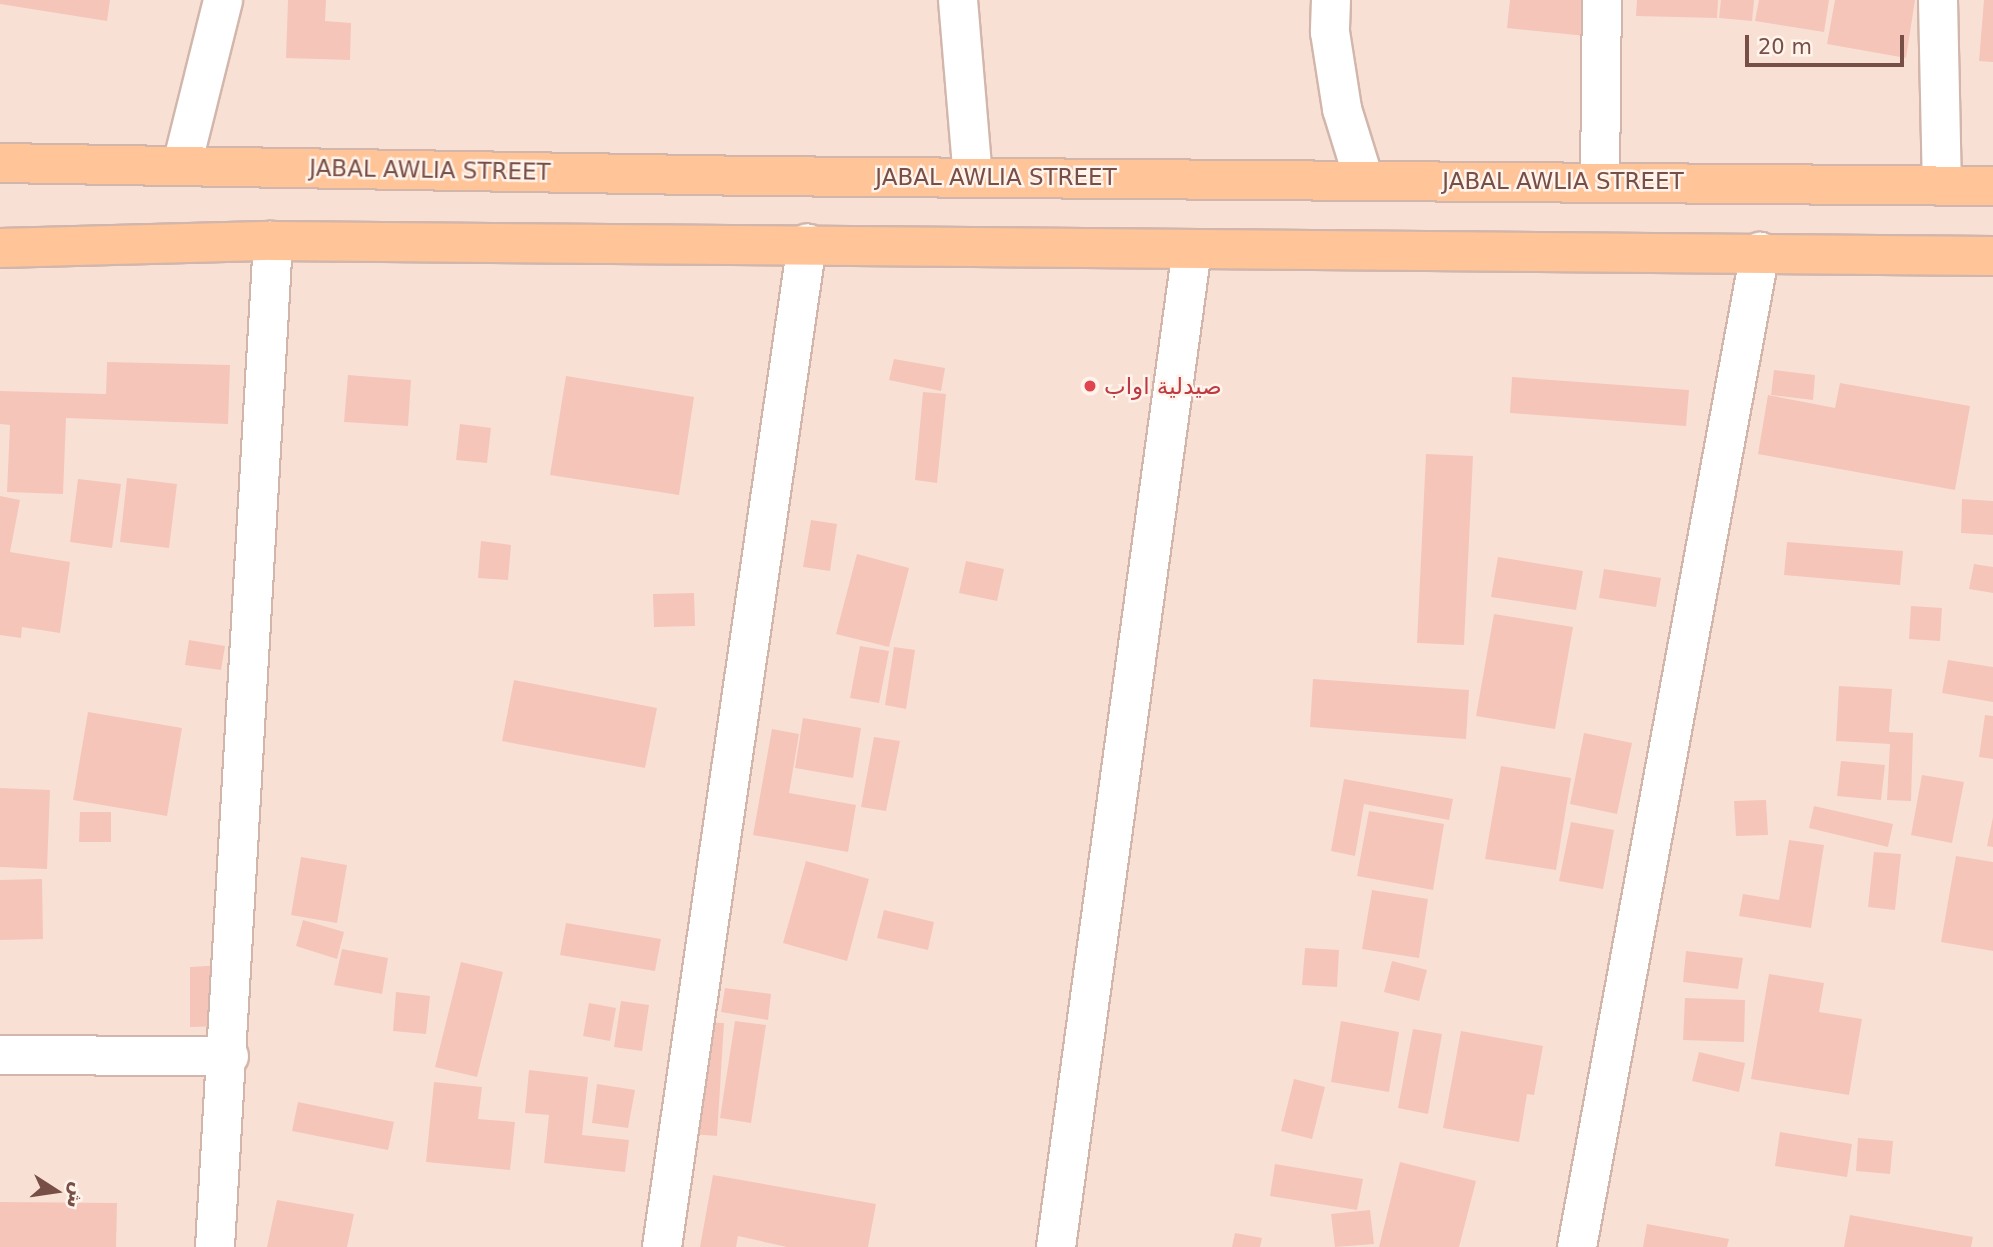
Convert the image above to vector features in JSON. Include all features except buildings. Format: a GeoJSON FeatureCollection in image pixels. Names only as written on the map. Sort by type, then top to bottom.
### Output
{"type":"FeatureCollection","features":[{"type":"Feature","properties":{"kind":"main road","name":"JABAL AWLIA STREET"},"geometry":{"type":"LineString","coordinates":[[0,163],[973,177],[1993,186]]}},
{"type":"Feature","properties":{"kind":"main road"},"geometry":{"type":"LineString","coordinates":[[0,248],[273,241],[807,243],[1993,256]]}},
{"type":"Feature","properties":{"kind":"street"},"geometry":{"type":"LineString","coordinates":[[182,166],[223,0]]}},
{"type":"Feature","properties":{"kind":"street"},"geometry":{"type":"LineString","coordinates":[[958,0],[973,177]]}},
{"type":"Feature","properties":{"kind":"street"},"geometry":{"type":"LineString","coordinates":[[1331,0],[1330,32],[1342,109],[1364,180]]}},
{"type":"Feature","properties":{"kind":"street"},"geometry":{"type":"LineString","coordinates":[[1600,181],[1602,0]]}},
{"type":"Feature","properties":{"kind":"street"},"geometry":{"type":"LineString","coordinates":[[1938,0],[1942,186]]}},
{"type":"Feature","properties":{"kind":"street"},"geometry":{"type":"LineString","coordinates":[[215,1247],[229,1056],[273,241]]}},
{"type":"Feature","properties":{"kind":"street"},"geometry":{"type":"LineString","coordinates":[[662,1247],[807,243]]}},
{"type":"Feature","properties":{"kind":"street"},"geometry":{"type":"LineString","coordinates":[[1056,1247],[1192,248]]}},
{"type":"Feature","properties":{"kind":"street"},"geometry":{"type":"LineString","coordinates":[[1577,1247],[1760,252]]}},
{"type":"Feature","properties":{"kind":"street"},"geometry":{"type":"LineString","coordinates":[[0,1055],[229,1056]]}},
{"type":"Feature","properties":{"kind":"shaded area"},"geometry":{"type":"Polygon","coordinates":[[[0,0],[1993,0],[1993,1247],[0,1247],[0,0]]]}},
{"type":"Feature","properties":{"kind":"place","name":"صيدلية اواب"},"geometry":{"type":"Point","coordinates":[1090,386]}}]}
